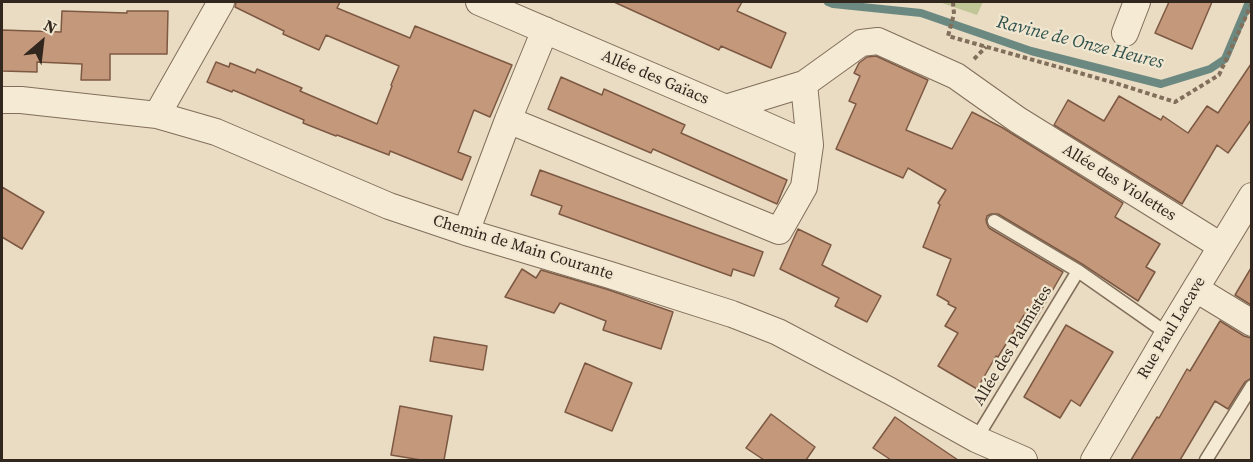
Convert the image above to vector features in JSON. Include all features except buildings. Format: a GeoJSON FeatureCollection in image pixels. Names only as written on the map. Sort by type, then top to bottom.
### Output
{"type":"FeatureCollection","features":[{"type":"Feature","properties":{"kind":"street"},"geometry":{"type":"LineString","coordinates":[[157,115],[221,2]]}},
{"type":"Feature","properties":{"kind":"street","name":"Allée des Gaïacs"},"geometry":{"type":"LineString","coordinates":[[479,2],[726,108],[804,84],[861,43],[878,41],[956,76],[1018,120]]}},
{"type":"Feature","properties":{"kind":"street"},"geometry":{"type":"LineString","coordinates":[[1125,33],[1137,2]]}},
{"type":"Feature","properties":{"kind":"street"},"geometry":{"type":"LineString","coordinates":[[466,232],[545,30]]}},
{"type":"Feature","properties":{"kind":"street"},"geometry":{"type":"LineString","coordinates":[[508,120],[779,231],[804,187],[810,145],[804,84]]}},
{"type":"Feature","properties":{"kind":"street","name":"Chemin de Main Courante"},"geometry":{"type":"LineString","coordinates":[[2,100],[21,100],[157,115],[216,132],[389,206],[732,314],[778,332],[976,439],[1024,460]]}},
{"type":"Feature","properties":{"kind":"street"},"geometry":{"type":"LineString","coordinates":[[726,108],[810,145]]}},
{"type":"Feature","properties":{"kind":"street","name":"Allée des Violettes"},"geometry":{"type":"LineString","coordinates":[[1018,120],[1221,246]]}},
{"type":"Feature","properties":{"kind":"street","name":"Rue Paul Lacave"},"geometry":{"type":"LineString","coordinates":[[1094,460],[1251,196]]}},
{"type":"Feature","properties":{"kind":"street"},"geometry":{"type":"LineString","coordinates":[[1196,289],[1251,322]]}},
{"type":"Feature","properties":{"kind":"lane"},"geometry":{"type":"LineString","coordinates":[[994,221],[1078,271],[1168,334]]}},
{"type":"Feature","properties":{"kind":"lane","name":"Allée des Palmistes"},"geometry":{"type":"LineString","coordinates":[[976,439],[1078,271]]}},
{"type":"Feature","properties":{"kind":"lane"},"geometry":{"type":"LineString","coordinates":[[1206,460],[1251,386]]}},
{"type":"Feature","properties":{"kind":"path"},"geometry":{"type":"LineString","coordinates":[[953,2],[954,14],[948,36],[1175,102],[1219,75],[1251,3]]}},
{"type":"Feature","properties":{"kind":"green space"},"geometry":{"type":"Polygon","coordinates":[[[939,2],[983,2],[977,15],[939,2]]]}},
{"type":"Feature","properties":{"kind":"waterway","name":"Ravine de Onze Heures"},"geometry":{"type":"LineString","coordinates":[[828,2],[921,13],[1031,51],[1161,84],[1210,69],[1225,59],[1249,2]]}}]}
